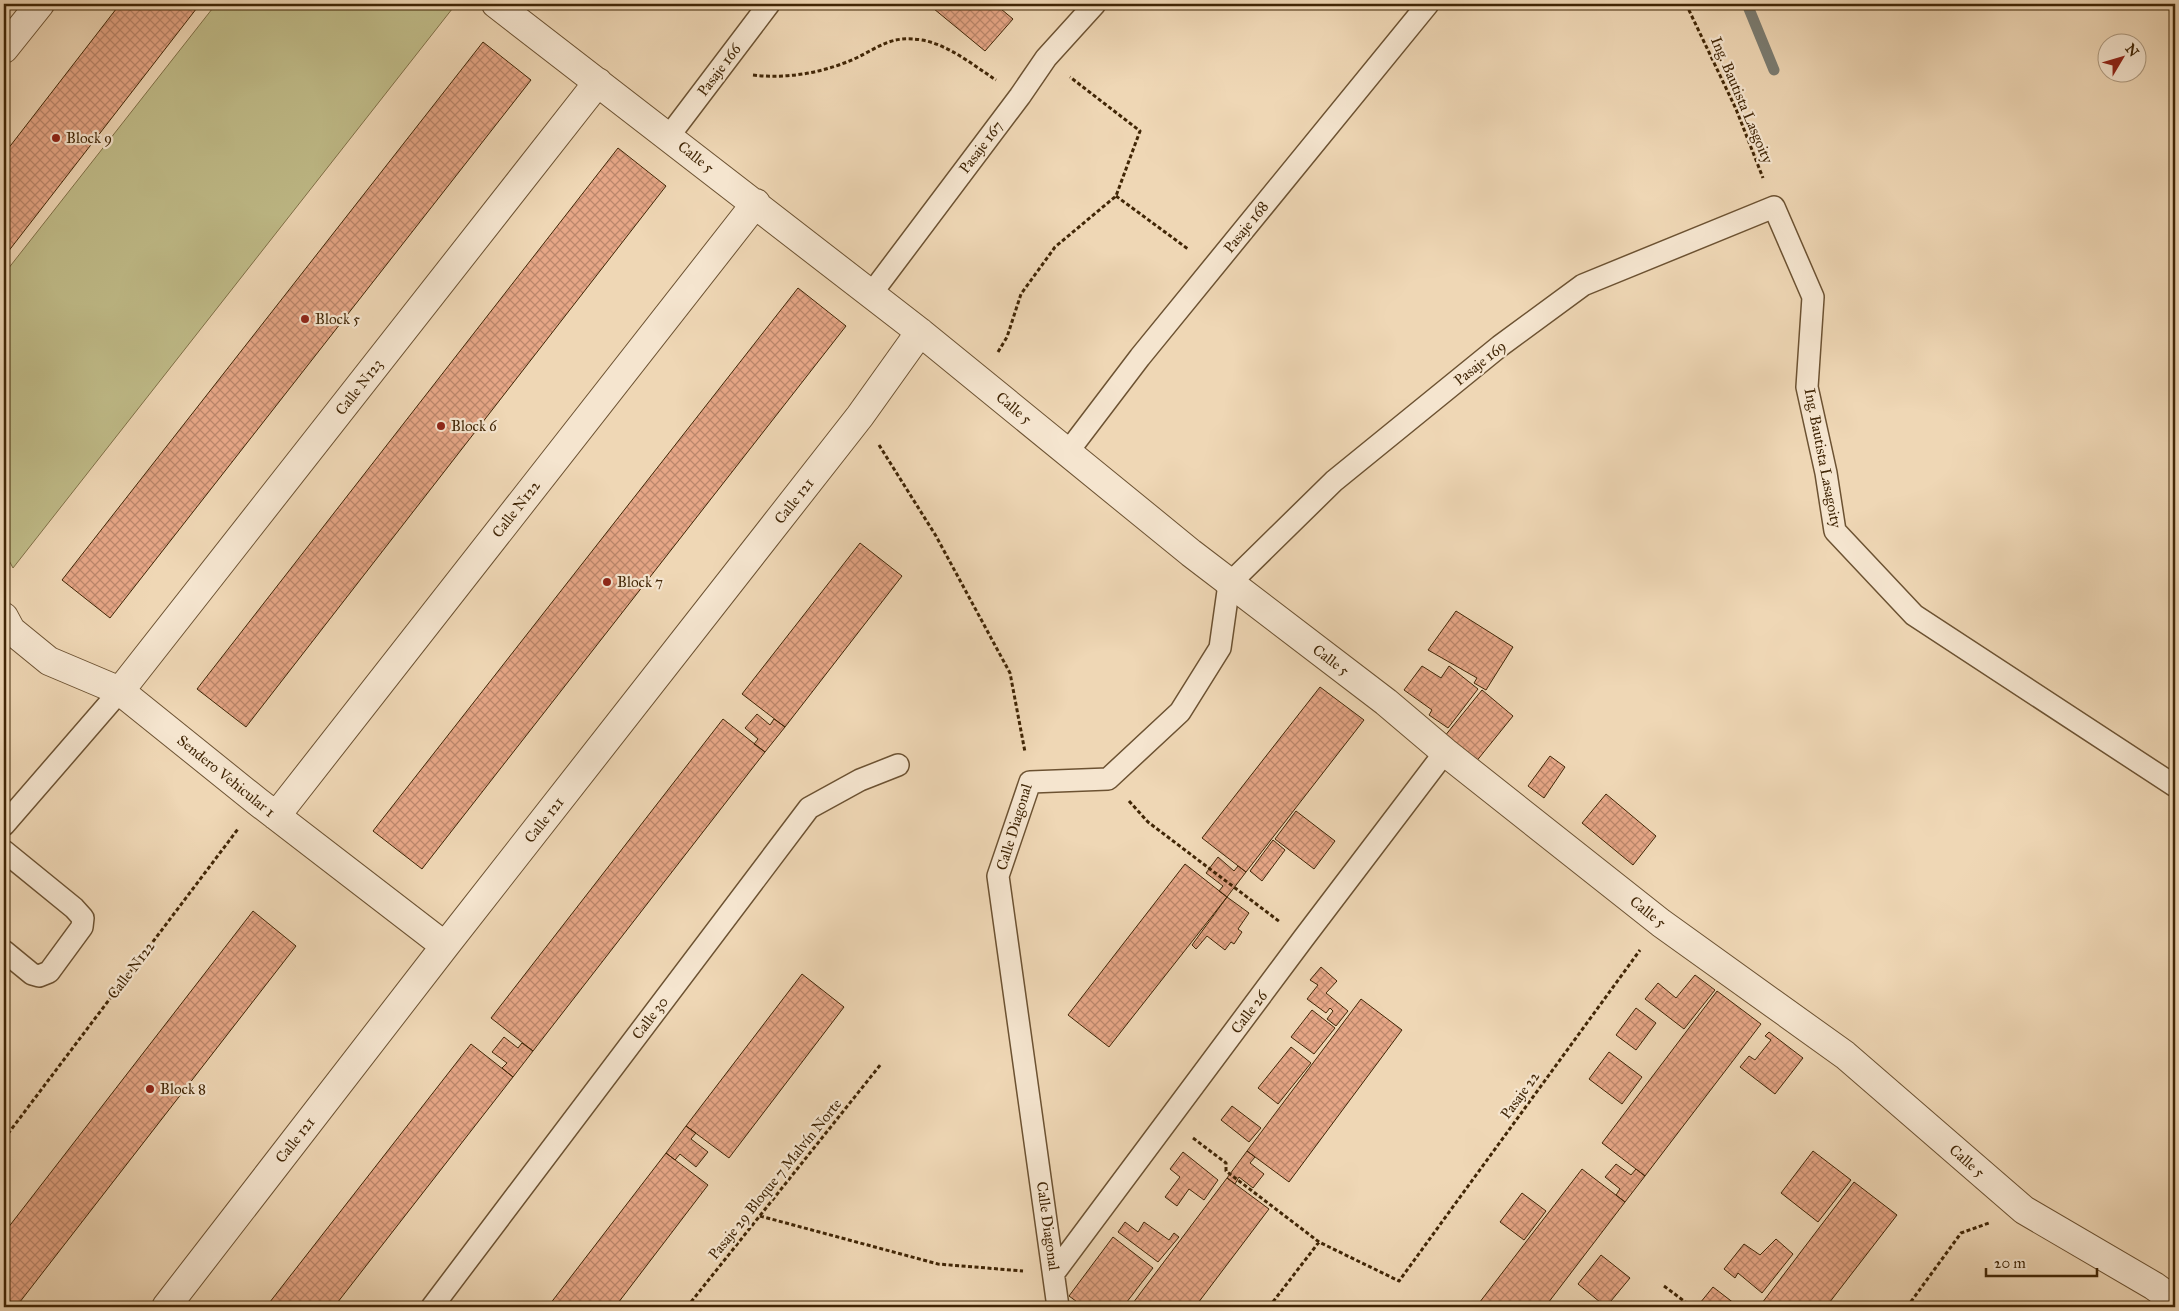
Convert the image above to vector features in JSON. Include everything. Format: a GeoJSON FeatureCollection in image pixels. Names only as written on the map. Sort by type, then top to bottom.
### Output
{"type":"FeatureCollection","features":[{"type":"Feature","properties":{"kind":"street"},"geometry":{"type":"LineString","coordinates":[[4,50],[40,4]]}},
{"type":"Feature","properties":{"kind":"street","name":"Calle 5"},"geometry":{"type":"LineString","coordinates":[[496,4],[756,203],[920,332],[1229,584],[1386,702],[1445,752],[1661,922],[1845,1055],[2024,1210],[2154,1286],[2175,1301]]}},
{"type":"Feature","properties":{"kind":"street","name":"Calle N123"},"geometry":{"type":"LineString","coordinates":[[120,691],[598,82]]}},
{"type":"Feature","properties":{"kind":"street","name":"Calle N122"},"geometry":{"type":"LineString","coordinates":[[267,809],[756,203]]}},
{"type":"Feature","properties":{"kind":"street","name":"Calle 121"},"geometry":{"type":"LineString","coordinates":[[166,1307],[445,946],[860,416],[920,332]]}},
{"type":"Feature","properties":{"kind":"street","name":"Sendero Vehicular 1"},"geometry":{"type":"LineString","coordinates":[[4,617],[11,630],[48,660],[120,691],[267,809],[445,946]]}},
{"type":"Feature","properties":{"kind":"lane","name":"Pasaje 166"},"geometry":{"type":"LineString","coordinates":[[669,136],[769,4]]}},
{"type":"Feature","properties":{"kind":"lane","name":"Pasaje 167"},"geometry":{"type":"LineString","coordinates":[[871,294],[1020,96],[1046,58],[1095,4]]}},
{"type":"Feature","properties":{"kind":"lane","name":"Pasaje 168"},"geometry":{"type":"LineString","coordinates":[[1067,453],[1140,357],[1428,4]]}},
{"type":"Feature","properties":{"kind":"lane","name":"Pasaje 169"},"geometry":{"type":"LineString","coordinates":[[1229,584],[1334,481],[1500,346],[1583,285],[1774,207]]}},
{"type":"Feature","properties":{"kind":"lane","name":"Ing. Bautista Lasagoity"},"geometry":{"type":"LineString","coordinates":[[1774,207],[1813,297],[1807,387],[1826,473],[1835,531],[1914,615],[2175,786]]}},
{"type":"Feature","properties":{"kind":"lane"},"geometry":{"type":"LineString","coordinates":[[1030,782],[1108,779],[1180,712],[1220,648],[1229,584]]}},
{"type":"Feature","properties":{"kind":"lane"},"geometry":{"type":"LineString","coordinates":[[4,825],[120,691]]}},
{"type":"Feature","properties":{"kind":"lane","name":"Calle 26"},"geometry":{"type":"LineString","coordinates":[[1054,1273],[1445,752]]}},
{"type":"Feature","properties":{"kind":"lane","name":"Calle 30"},"geometry":{"type":"LineString","coordinates":[[432,1307],[809,808],[860,780],[898,765]]}},
{"type":"Feature","properties":{"kind":"lane","name":"Calle Diagonal"},"geometry":{"type":"LineString","coordinates":[[1030,782],[998,876],[1058,1307]]}},
{"type":"Feature","properties":{"kind":"lane"},"geometry":{"type":"LineString","coordinates":[[4,851],[74,908],[82,918],[82,927],[49,972],[39,976],[32,974],[4,951]]}},
{"type":"Feature","properties":{"kind":"path","name":"Ing. Bautista Lasgoity"},"geometry":{"type":"LineString","coordinates":[[1686,4],[1736,109],[1774,207]]}},
{"type":"Feature","properties":{"kind":"path"},"geometry":{"type":"LineString","coordinates":[[720,70],[759,76],[810,74],[853,59],[893,39],[923,40],[953,52],[1020,96]]}},
{"type":"Feature","properties":{"kind":"path"},"geometry":{"type":"LineString","coordinates":[[980,380],[1007,337],[1021,294],[1055,247],[1116,196],[1140,131],[1046,58]]}},
{"type":"Feature","properties":{"kind":"path"},"geometry":{"type":"LineString","coordinates":[[1116,196],[1214,268]]}},
{"type":"Feature","properties":{"kind":"path","name":"Calle Diagonal"},"geometry":{"type":"LineString","coordinates":[[860,416],[936,536],[1010,673],[1030,782]]}},
{"type":"Feature","properties":{"kind":"path"},"geometry":{"type":"LineString","coordinates":[[1108,779],[1148,822],[1303,939]]}},
{"type":"Feature","properties":{"kind":"path","name":"Calle N122"},"geometry":{"type":"LineString","coordinates":[[4,1139],[267,809]]}},
{"type":"Feature","properties":{"kind":"path","name":"Pasaje 22"},"geometry":{"type":"LineString","coordinates":[[1319,1242],[1398,1281],[1661,922]]}},
{"type":"Feature","properties":{"kind":"path","name":"Pasaje 29 Bloque 7 Malvín Norte"},"geometry":{"type":"LineString","coordinates":[[688,1307],[881,1064]]}},
{"type":"Feature","properties":{"kind":"path"},"geometry":{"type":"LineString","coordinates":[[1169,1119],[1226,1163],[1226,1171],[1319,1242],[1269,1307]]}},
{"type":"Feature","properties":{"kind":"path"},"geometry":{"type":"LineString","coordinates":[[1907,1307],[1960,1233],[2024,1210]]}},
{"type":"Feature","properties":{"kind":"path"},"geometry":{"type":"LineString","coordinates":[[760,1216],[938,1264],[1054,1273]]}},
{"type":"Feature","properties":{"kind":"path"},"geometry":{"type":"LineString","coordinates":[[1664,1286],[1692,1307]]}},
{"type":"Feature","properties":{"kind":"shaded area"},"geometry":{"type":"Polygon","coordinates":[[[216,4],[456,4],[13,568],[4,551],[4,274],[216,4]]]}},
{"type":"Feature","properties":{"kind":"building","name":"Block 9"},"geometry":{"type":"Polygon","coordinates":[[[120,4],[200,4],[4,257],[4,154],[120,4]]]}},
{"type":"Feature","properties":{"kind":"building"},"geometry":{"type":"Polygon","coordinates":[[[928,4],[995,4],[1013,19],[985,51],[928,4]]]}},
{"type":"Feature","properties":{"kind":"building","name":"Block 5"},"geometry":{"type":"Polygon","coordinates":[[[483,42],[531,80],[110,618],[62,580],[483,42]]]}},
{"type":"Feature","properties":{"kind":"building","name":"Block 6"},"geometry":{"type":"Polygon","coordinates":[[[618,148],[666,186],[246,727],[197,689],[618,148]]]}},
{"type":"Feature","properties":{"kind":"building","name":"Block 7"},"geometry":{"type":"Polygon","coordinates":[[[798,288],[846,326],[422,869],[373,831],[798,288]]]}},
{"type":"Feature","properties":{"kind":"building"},"geometry":{"type":"Polygon","coordinates":[[[860,543],[902,576],[785,727],[742,694],[860,543]]]}},
{"type":"Feature","properties":{"kind":"building"},"geometry":{"type":"Polygon","coordinates":[[[1456,611],[1513,647],[1486,690],[1474,683],[1477,678],[1428,650],[1456,611]]]}},
{"type":"Feature","properties":{"kind":"building"},"geometry":{"type":"Polygon","coordinates":[[[1422,666],[1441,678],[1449,666],[1478,689],[1448,728],[1429,715],[1432,710],[1404,690],[1422,666]]]}},
{"type":"Feature","properties":{"kind":"building"},"geometry":{"type":"Polygon","coordinates":[[[1320,687],[1364,720],[1246,872],[1202,838],[1320,687]]]}},
{"type":"Feature","properties":{"kind":"building"},"geometry":{"type":"Polygon","coordinates":[[[1482,690],[1513,716],[1475,763],[1444,737],[1482,690]]]}},
{"type":"Feature","properties":{"kind":"building"},"geometry":{"type":"Polygon","coordinates":[[[757,714],[770,725],[774,719],[785,727],[765,752],[754,744],[758,739],[745,728],[757,714]]]}},
{"type":"Feature","properties":{"kind":"building"},"geometry":{"type":"Polygon","coordinates":[[[723,719],[765,752],[533,1051],[491,1018],[723,719]]]}},
{"type":"Feature","properties":{"kind":"building"},"geometry":{"type":"Polygon","coordinates":[[[1550,756],[1565,767],[1544,798],[1528,786],[1550,756]]]}},
{"type":"Feature","properties":{"kind":"building"},"geometry":{"type":"Polygon","coordinates":[[[1606,794],[1656,836],[1633,865],[1582,823],[1606,794]]]}},
{"type":"Feature","properties":{"kind":"building"},"geometry":{"type":"Polygon","coordinates":[[[1296,811],[1335,841],[1314,869],[1275,839],[1296,811]]]}},
{"type":"Feature","properties":{"kind":"building"},"geometry":{"type":"Polygon","coordinates":[[[1273,840],[1285,850],[1262,881],[1250,871],[1273,840]]]}},
{"type":"Feature","properties":{"kind":"building"},"geometry":{"type":"Polygon","coordinates":[[[1218,857],[1234,871],[1238,866],[1246,872],[1227,897],[1219,891],[1223,886],[1206,873],[1218,857]]]}},
{"type":"Feature","properties":{"kind":"building"},"geometry":{"type":"Polygon","coordinates":[[[1185,864],[1227,897],[1109,1047],[1068,1015],[1185,864]]]}},
{"type":"Feature","properties":{"kind":"building"},"geometry":{"type":"Polygon","coordinates":[[[1227,897],[1249,913],[1238,929],[1242,932],[1234,944],[1231,942],[1225,950],[1207,936],[1196,949],[1192,945],[1227,897]]]}},
{"type":"Feature","properties":{"kind":"building","name":"Block 8"},"geometry":{"type":"Polygon","coordinates":[[[253,911],[296,946],[16,1307],[4,1307],[4,1233],[253,911]]]}},
{"type":"Feature","properties":{"kind":"building"},"geometry":{"type":"Polygon","coordinates":[[[1321,967],[1337,981],[1326,993],[1348,1011],[1336,1026],[1327,1019],[1333,1011],[1330,1008],[1326,1013],[1307,999],[1318,985],[1310,980],[1321,967]]]}},
{"type":"Feature","properties":{"kind":"building"},"geometry":{"type":"Polygon","coordinates":[[[802,974],[844,1007],[729,1158],[686,1126],[802,974]]]}},
{"type":"Feature","properties":{"kind":"building"},"geometry":{"type":"Polygon","coordinates":[[[1695,975],[1715,990],[1684,1029],[1645,999],[1658,983],[1676,998],[1695,975]]]}},
{"type":"Feature","properties":{"kind":"building"},"geometry":{"type":"Polygon","coordinates":[[[1717,991],[1761,1024],[1645,1176],[1602,1143],[1717,991]]]}},
{"type":"Feature","properties":{"kind":"building"},"geometry":{"type":"Polygon","coordinates":[[[1361,999],[1402,1030],[1289,1182],[1247,1151],[1361,999]]]}},
{"type":"Feature","properties":{"kind":"building"},"geometry":{"type":"Polygon","coordinates":[[[1636,1008],[1656,1023],[1636,1050],[1616,1035],[1636,1008]]]}},
{"type":"Feature","properties":{"kind":"building"},"geometry":{"type":"Polygon","coordinates":[[[1312,1010],[1335,1028],[1314,1054],[1291,1037],[1312,1010]]]}},
{"type":"Feature","properties":{"kind":"building"},"geometry":{"type":"Polygon","coordinates":[[[1769,1032],[1803,1058],[1775,1094],[1740,1067],[1749,1056],[1755,1060],[1771,1040],[1765,1036],[1769,1032]]]}},
{"type":"Feature","properties":{"kind":"building"},"geometry":{"type":"Polygon","coordinates":[[[504,1037],[518,1048],[522,1043],[533,1051],[513,1077],[502,1068],[507,1063],[492,1052],[504,1037]]]}},
{"type":"Feature","properties":{"kind":"building"},"geometry":{"type":"Polygon","coordinates":[[[471,1044],[513,1077],[334,1307],[266,1307],[471,1044]]]}},
{"type":"Feature","properties":{"kind":"building"},"geometry":{"type":"Polygon","coordinates":[[[1291,1047],[1311,1063],[1278,1104],[1258,1088],[1291,1047]]]}},
{"type":"Feature","properties":{"kind":"building"},"geometry":{"type":"Polygon","coordinates":[[[1609,1052],[1642,1077],[1622,1104],[1589,1079],[1609,1052]]]}},
{"type":"Feature","properties":{"kind":"building"},"geometry":{"type":"Polygon","coordinates":[[[1232,1106],[1261,1128],[1249,1142],[1221,1120],[1232,1106]]]}},
{"type":"Feature","properties":{"kind":"building"},"geometry":{"type":"Polygon","coordinates":[[[686,1126],[696,1133],[691,1139],[708,1152],[696,1167],[680,1154],[675,1160],[666,1153],[686,1126]]]}},
{"type":"Feature","properties":{"kind":"building"},"geometry":{"type":"Polygon","coordinates":[[[1247,1151],[1255,1157],[1250,1163],[1264,1174],[1253,1188],[1239,1177],[1235,1184],[1227,1178],[1247,1151]]]}},
{"type":"Feature","properties":{"kind":"building"},"geometry":{"type":"Polygon","coordinates":[[[1813,1151],[1851,1180],[1818,1222],[1781,1193],[1813,1151]]]}},
{"type":"Feature","properties":{"kind":"building"},"geometry":{"type":"Polygon","coordinates":[[[1183,1152],[1218,1180],[1204,1200],[1189,1189],[1177,1206],[1165,1197],[1180,1177],[1170,1169],[1183,1152]]]}},
{"type":"Feature","properties":{"kind":"building"},"geometry":{"type":"Polygon","coordinates":[[[666,1153],[708,1185],[615,1307],[555,1307],[550,1304],[666,1153]]]}},
{"type":"Feature","properties":{"kind":"building"},"geometry":{"type":"Polygon","coordinates":[[[1616,1164],[1631,1175],[1636,1169],[1645,1176],[1625,1202],[1616,1195],[1620,1189],[1605,1177],[1616,1164]]]}},
{"type":"Feature","properties":{"kind":"building"},"geometry":{"type":"Polygon","coordinates":[[[1582,1169],[1625,1202],[1545,1307],[1476,1307],[1582,1169]]]}},
{"type":"Feature","properties":{"kind":"building"},"geometry":{"type":"Polygon","coordinates":[[[1227,1178],[1269,1209],[1195,1307],[1130,1307],[1227,1178]]]}},
{"type":"Feature","properties":{"kind":"building"},"geometry":{"type":"Polygon","coordinates":[[[1854,1182],[1897,1215],[1826,1307],[1759,1307],[1854,1182]]]}},
{"type":"Feature","properties":{"kind":"building"},"geometry":{"type":"Polygon","coordinates":[[[1522,1193],[1546,1211],[1524,1240],[1500,1222],[1522,1193]]]}},
{"type":"Feature","properties":{"kind":"building"},"geometry":{"type":"Polygon","coordinates":[[[1125,1222],[1138,1232],[1144,1222],[1169,1240],[1174,1233],[1179,1237],[1158,1262],[1118,1232],[1125,1222]]]}},
{"type":"Feature","properties":{"kind":"building"},"geometry":{"type":"Polygon","coordinates":[[[1113,1237],[1153,1268],[1123,1307],[1084,1307],[1069,1296],[1113,1237]]]}},
{"type":"Feature","properties":{"kind":"building"},"geometry":{"type":"Polygon","coordinates":[[[1776,1239],[1793,1254],[1762,1293],[1738,1273],[1735,1278],[1724,1269],[1744,1244],[1760,1255],[1776,1239]]]}},
{"type":"Feature","properties":{"kind":"building"},"geometry":{"type":"Polygon","coordinates":[[[1601,1255],[1630,1278],[1606,1307],[1578,1284],[1601,1255]]]}},
{"type":"Feature","properties":{"kind":"building"},"geometry":{"type":"Polygon","coordinates":[[[1713,1287],[1739,1307],[1706,1307],[1700,1303],[1713,1287]]]}},
{"type":"Feature","properties":{"kind":"waterway"},"geometry":{"type":"LineString","coordinates":[[1747,4],[1774,70]]}},
{"type":"Feature","properties":{"kind":"place","name":"Block 9"},"geometry":{"type":"Point","coordinates":[56,138]}},
{"type":"Feature","properties":{"kind":"place","name":"Block 5"},"geometry":{"type":"Point","coordinates":[305,319]}},
{"type":"Feature","properties":{"kind":"place","name":"Block 6"},"geometry":{"type":"Point","coordinates":[441,426]}},
{"type":"Feature","properties":{"kind":"place","name":"Block 7"},"geometry":{"type":"Point","coordinates":[607,582]}},
{"type":"Feature","properties":{"kind":"place","name":"Block 8"},"geometry":{"type":"Point","coordinates":[150,1089]}}]}
